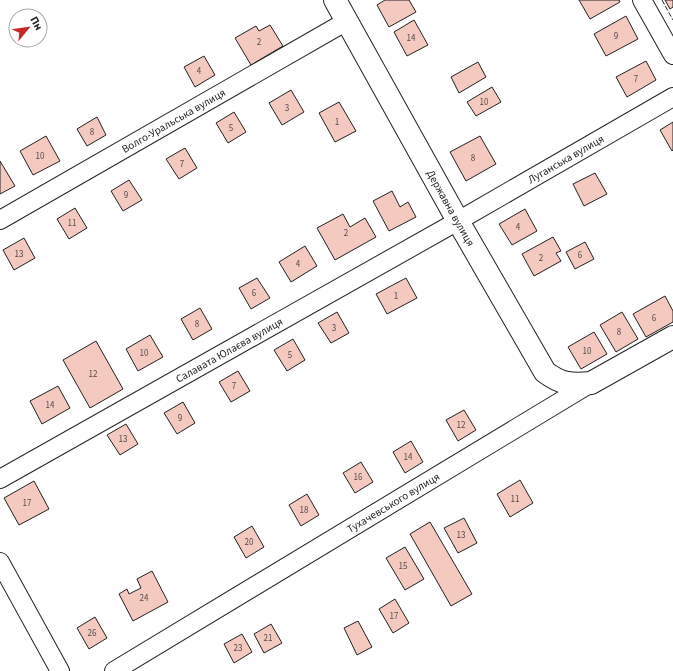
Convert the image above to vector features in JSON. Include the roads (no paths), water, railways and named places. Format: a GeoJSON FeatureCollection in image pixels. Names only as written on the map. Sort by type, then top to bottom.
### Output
{"type":"FeatureCollection","features":[{"type":"Feature","properties":{"kind":"main road","name":"Державна вулиця"},"geometry":{"type":"LineString","coordinates":[[335,0],[458,221],[545,372],[555,379],[564,382],[577,384],[591,383]]}},
{"type":"Feature","properties":{"kind":"main road","name":"Тухачевського вулиця"},"geometry":{"type":"LineString","coordinates":[[591,383],[673,337]]}},
{"type":"Feature","properties":{"kind":"street"},"geometry":{"type":"LineString","coordinates":[[642,0],[673,55]]}},
{"type":"Feature","properties":{"kind":"street","name":"Волго-Уральська вулиця"},"geometry":{"type":"LineString","coordinates":[[0,220],[347,21]]}},
{"type":"Feature","properties":{"kind":"street","name":"Луганська вулиця"},"geometry":{"type":"LineString","coordinates":[[458,221],[673,97]]}},
{"type":"Feature","properties":{"kind":"street","name":"Салавата Юлаєва вулиця"},"geometry":{"type":"LineString","coordinates":[[0,479],[458,221]]}},
{"type":"Feature","properties":{"kind":"street","name":"Тухачевського вулиця"},"geometry":{"type":"LineString","coordinates":[[114,671],[591,383]]}},
{"type":"Feature","properties":{"kind":"street"},"geometry":{"type":"LineString","coordinates":[[0,562],[60,671]]}}]}
